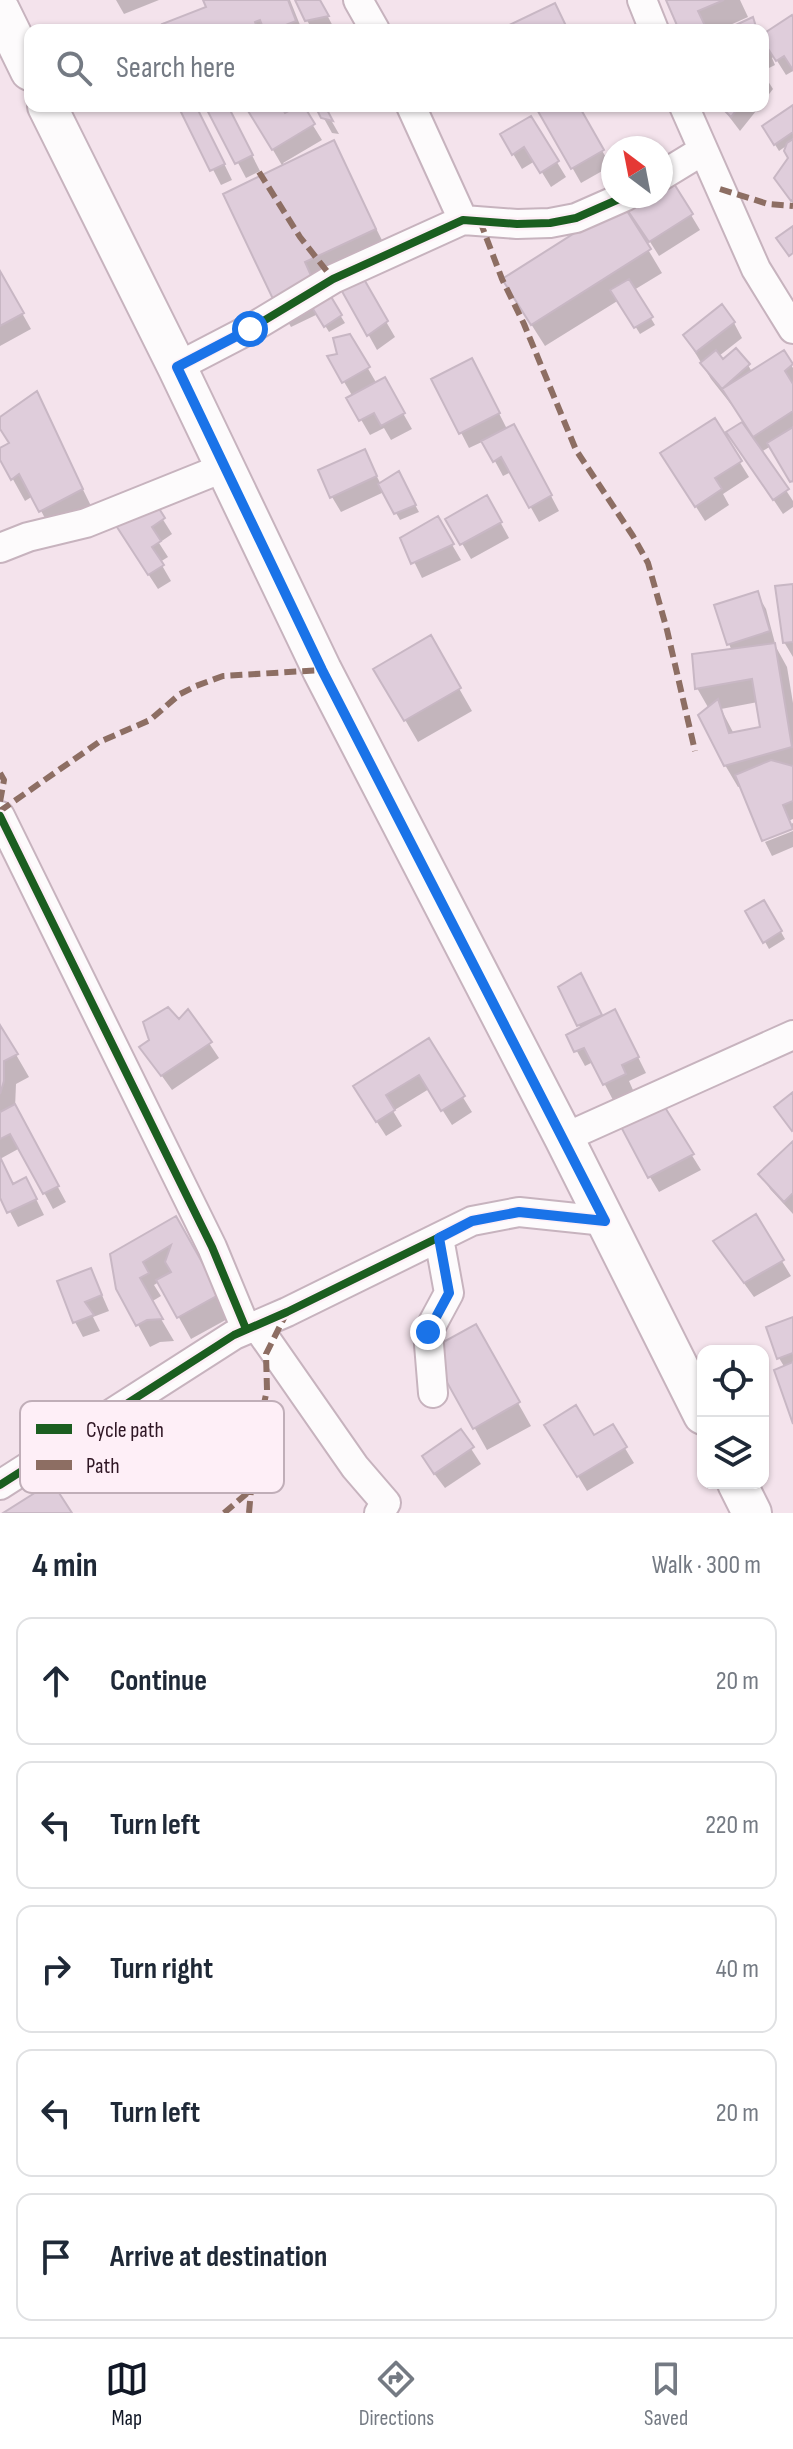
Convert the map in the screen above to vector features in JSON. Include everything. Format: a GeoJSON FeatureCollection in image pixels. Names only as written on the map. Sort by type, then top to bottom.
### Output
{"type":"FeatureCollection","features":[{"type":"Feature","properties":{"kind":"main road"},"geometry":{"type":"LineString","coordinates":[[0,10],[24,59]]}},
{"type":"Feature","properties":{"kind":"main road"},"geometry":{"type":"LineString","coordinates":[[50,112],[177,367],[322,670],[697,1403]]}},
{"type":"Feature","properties":{"kind":"main road"},"geometry":{"type":"LineString","coordinates":[[740,1489],[752,1513]]}},
{"type":"Feature","properties":{"kind":"street"},"geometry":{"type":"LineString","coordinates":[[358,0],[372,24]]}},
{"type":"Feature","properties":{"kind":"street"},"geometry":{"type":"LineString","coordinates":[[642,0],[652,24]]}},
{"type":"Feature","properties":{"kind":"street"},"geometry":{"type":"LineString","coordinates":[[414,112],[463,220]]}},
{"type":"Feature","properties":{"kind":"street"},"geometry":{"type":"LineString","coordinates":[[686,112],[756,269],[793,329]]}},
{"type":"Feature","properties":{"kind":"street"},"geometry":{"type":"LineString","coordinates":[[673,169],[702,151]]}},
{"type":"Feature","properties":{"kind":"street"},"geometry":{"type":"LineString","coordinates":[[177,367],[250,329],[333,279],[463,220],[550,223],[576,218],[601,207]]}},
{"type":"Feature","properties":{"kind":"street"},"geometry":{"type":"LineString","coordinates":[[0,548],[28,537],[86,523],[223,468]]}},
{"type":"Feature","properties":{"kind":"street"},"geometry":{"type":"LineString","coordinates":[[0,816],[251,1327],[355,1467],[386,1503],[379,1513]]}},
{"type":"Feature","properties":{"kind":"street"},"geometry":{"type":"LineString","coordinates":[[564,1138],[793,1035]]}},
{"type":"Feature","properties":{"kind":"street"},"geometry":{"type":"LineString","coordinates":[[131,1401],[234,1335],[472,1221],[519,1212],[605,1221]]}},
{"type":"Feature","properties":{"kind":"street"},"geometry":{"type":"LineString","coordinates":[[433,1393],[428,1332],[449,1293],[439,1238]]}},
{"type":"Feature","properties":{"kind":"street"},"geometry":{"type":"LineString","coordinates":[[0,1485],[20,1472]]}},
{"type":"Feature","properties":{"kind":"building"},"geometry":{"type":"Polygon","coordinates":[[[203,0],[288,0],[296,21],[288,24],[262,24],[260,20],[256,24],[162,24],[206,7],[203,0]]]}},
{"type":"Feature","properties":{"kind":"building"},"geometry":{"type":"Polygon","coordinates":[[[295,0],[320,0],[329,16],[305,21],[295,0]]]}},
{"type":"Feature","properties":{"kind":"building"},"geometry":{"type":"Polygon","coordinates":[[[666,0],[724,0],[698,11],[704,24],[676,24],[666,0]]]}},
{"type":"Feature","properties":{"kind":"building"},"geometry":{"type":"Polygon","coordinates":[[[555,3],[565,24],[511,24],[555,3]]]}},
{"type":"Feature","properties":{"kind":"building"},"geometry":{"type":"Polygon","coordinates":[[[792,15],[793,70],[784,56],[776,61],[769,50],[769,30],[792,15]]]}},
{"type":"Feature","properties":{"kind":"building"},"geometry":{"type":"Polygon","coordinates":[[[753,17],[755,24],[738,24],[753,17]]]}},
{"type":"Feature","properties":{"kind":"building"},"geometry":{"type":"Polygon","coordinates":[[[793,105],[793,132],[774,145],[762,126],[793,105]]]}},
{"type":"Feature","properties":{"kind":"building"},"geometry":{"type":"Polygon","coordinates":[[[181,112],[199,112],[225,164],[210,171],[181,112]]]}},
{"type":"Feature","properties":{"kind":"building"},"geometry":{"type":"Polygon","coordinates":[[[208,112],[231,112],[253,155],[235,164],[208,112]]]}},
{"type":"Feature","properties":{"kind":"building"},"geometry":{"type":"Polygon","coordinates":[[[249,112],[308,112],[315,124],[272,150],[249,112]]]}},
{"type":"Feature","properties":{"kind":"building"},"geometry":{"type":"Polygon","coordinates":[[[318,112],[328,112],[333,121],[321,118],[318,112]]]}},
{"type":"Feature","properties":{"kind":"building"},"geometry":{"type":"Polygon","coordinates":[[[538,112],[582,112],[601,145],[601,152],[571,169],[538,112]]]}},
{"type":"Feature","properties":{"kind":"building"},"geometry":{"type":"Polygon","coordinates":[[[531,116],[559,161],[540,173],[524,147],[512,155],[500,134],[531,116]]]}},
{"type":"Feature","properties":{"kind":"building"},"geometry":{"type":"Polygon","coordinates":[[[793,139],[791,201],[774,178],[788,158],[784,151],[793,139]]]}},
{"type":"Feature","properties":{"kind":"building"},"geometry":{"type":"Polygon","coordinates":[[[334,140],[376,229],[305,262],[313,280],[273,299],[223,194],[334,140]]]}},
{"type":"Feature","properties":{"kind":"building"},"geometry":{"type":"Polygon","coordinates":[[[673,182],[693,214],[649,242],[626,208],[673,208],[673,182]]]}},
{"type":"Feature","properties":{"kind":"building"},"geometry":{"type":"Polygon","coordinates":[[[614,208],[625,208],[651,249],[531,325],[502,279],[614,208]]]}},
{"type":"Feature","properties":{"kind":"building"},"geometry":{"type":"Polygon","coordinates":[[[793,226],[793,253],[789,256],[776,238],[793,226]]]}},
{"type":"Feature","properties":{"kind":"building"},"geometry":{"type":"Polygon","coordinates":[[[0,271],[24,313],[0,326],[0,271]]]}},
{"type":"Feature","properties":{"kind":"building"},"geometry":{"type":"Polygon","coordinates":[[[361,274],[388,321],[367,336],[339,286],[361,274]]]}},
{"type":"Feature","properties":{"kind":"building"},"geometry":{"type":"Polygon","coordinates":[[[629,279],[653,317],[634,328],[610,290],[629,279]]]}},
{"type":"Feature","properties":{"kind":"building"},"geometry":{"type":"Polygon","coordinates":[[[321,280],[342,315],[324,327],[302,291],[321,280]]]}},
{"type":"Feature","properties":{"kind":"building"},"geometry":{"type":"Polygon","coordinates":[[[722,304],[735,322],[696,352],[683,335],[722,304]]]}},
{"type":"Feature","properties":{"kind":"building"},"geometry":{"type":"Polygon","coordinates":[[[350,334],[370,367],[342,383],[327,356],[337,354],[333,338],[350,334]]]}},
{"type":"Feature","properties":{"kind":"building"},"geometry":{"type":"Polygon","coordinates":[[[736,348],[750,364],[722,389],[700,363],[716,350],[723,359],[736,348]]]}},
{"type":"Feature","properties":{"kind":"building"},"geometry":{"type":"Polygon","coordinates":[[[784,350],[793,364],[785,371],[793,384],[793,411],[753,437],[722,389],[784,350]]]}},
{"type":"Feature","properties":{"kind":"building"},"geometry":{"type":"Polygon","coordinates":[[[472,358],[500,413],[459,434],[431,379],[472,358]]]}},
{"type":"Feature","properties":{"kind":"building"},"geometry":{"type":"Polygon","coordinates":[[[385,377],[405,413],[381,426],[374,413],[359,421],[346,398],[385,377]]]}},
{"type":"Feature","properties":{"kind":"building"},"geometry":{"type":"Polygon","coordinates":[[[37,391],[83,489],[39,512],[19,474],[11,480],[0,460],[0,448],[9,443],[0,429],[0,417],[37,391]]]}},
{"type":"Feature","properties":{"kind":"building"},"geometry":{"type":"Polygon","coordinates":[[[715,418],[742,461],[715,478],[722,489],[695,507],[660,453],[715,418]]]}},
{"type":"Feature","properties":{"kind":"building"},"geometry":{"type":"Polygon","coordinates":[[[742,422],[789,489],[773,500],[726,432],[742,422]]]}},
{"type":"Feature","properties":{"kind":"building"},"geometry":{"type":"Polygon","coordinates":[[[514,424],[552,495],[529,508],[501,457],[493,462],[481,441],[514,424]]]}},
{"type":"Feature","properties":{"kind":"building"},"geometry":{"type":"Polygon","coordinates":[[[793,427],[793,481],[790,482],[767,443],[793,427]]]}},
{"type":"Feature","properties":{"kind":"building"},"geometry":{"type":"Polygon","coordinates":[[[365,449],[377,476],[330,498],[318,470],[365,449]]]}},
{"type":"Feature","properties":{"kind":"building"},"geometry":{"type":"Polygon","coordinates":[[[399,471],[416,505],[394,514],[378,484],[399,471]]]}},
{"type":"Feature","properties":{"kind":"building"},"geometry":{"type":"Polygon","coordinates":[[[487,495],[502,522],[460,545],[445,519],[487,495]]]}},
{"type":"Feature","properties":{"kind":"building"},"geometry":{"type":"Polygon","coordinates":[[[153,499],[165,518],[152,527],[161,541],[152,547],[164,565],[148,575],[115,524],[153,499]]]}},
{"type":"Feature","properties":{"kind":"building"},"geometry":{"type":"Polygon","coordinates":[[[438,516],[454,544],[411,564],[400,538],[438,516]]]}},
{"type":"Feature","properties":{"kind":"building"},"geometry":{"type":"Polygon","coordinates":[[[793,584],[793,642],[783,643],[775,586],[793,584]]]}},
{"type":"Feature","properties":{"kind":"building"},"geometry":{"type":"Polygon","coordinates":[[[758,591],[770,631],[727,645],[714,605],[758,591]]]}},
{"type":"Feature","properties":{"kind":"building"},"geometry":{"type":"Polygon","coordinates":[[[431,635],[461,688],[404,721],[373,669],[431,635]]]}},
{"type":"Feature","properties":{"kind":"building"},"geometry":{"type":"Polygon","coordinates":[[[775,643],[792,747],[724,766],[698,715],[718,699],[729,733],[760,727],[752,679],[695,689],[692,654],[775,643]]]}},
{"type":"Feature","properties":{"kind":"building"},"geometry":{"type":"Polygon","coordinates":[[[771,760],[793,766],[793,801],[783,805],[793,829],[762,841],[735,775],[771,760]]]}},
{"type":"Feature","properties":{"kind":"building"},"geometry":{"type":"Polygon","coordinates":[[[764,900],[782,931],[763,943],[745,911],[764,900]]]}},
{"type":"Feature","properties":{"kind":"building"},"geometry":{"type":"Polygon","coordinates":[[[581,973],[602,1015],[577,1026],[558,987],[581,973]]]}},
{"type":"Feature","properties":{"kind":"building"},"geometry":{"type":"Polygon","coordinates":[[[168,1007],[179,1019],[188,1009],[212,1042],[161,1076],[139,1047],[149,1040],[143,1022],[168,1007]]]}},
{"type":"Feature","properties":{"kind":"building"},"geometry":{"type":"Polygon","coordinates":[[[615,1009],[639,1057],[622,1065],[626,1074],[603,1085],[584,1048],[574,1052],[566,1035],[615,1009]]]}},
{"type":"Feature","properties":{"kind":"building"},"geometry":{"type":"Polygon","coordinates":[[[0,1025],[18,1054],[4,1061],[4,1081],[0,1094],[0,1025]]]}},
{"type":"Feature","properties":{"kind":"building"},"geometry":{"type":"Polygon","coordinates":[[[429,1038],[465,1096],[441,1111],[419,1075],[386,1095],[395,1110],[376,1122],[353,1086],[429,1038]]]}},
{"type":"Feature","properties":{"kind":"building"},"geometry":{"type":"Polygon","coordinates":[[[793,1092],[793,1130],[792,1131],[774,1107],[793,1092]]]}},
{"type":"Feature","properties":{"kind":"building"},"geometry":{"type":"Polygon","coordinates":[[[661,1101],[694,1154],[648,1178],[620,1125],[661,1101]]]}},
{"type":"Feature","properties":{"kind":"building"},"geometry":{"type":"Polygon","coordinates":[[[15,1104],[59,1186],[43,1194],[10,1134],[0,1139],[0,1112],[15,1104]]]}},
{"type":"Feature","properties":{"kind":"building"},"geometry":{"type":"Polygon","coordinates":[[[793,1141],[793,1193],[784,1202],[758,1174],[793,1141]]]}},
{"type":"Feature","properties":{"kind":"building"},"geometry":{"type":"Polygon","coordinates":[[[0,1157],[13,1184],[26,1177],[37,1199],[7,1213],[0,1198],[0,1157]]]}},
{"type":"Feature","properties":{"kind":"building"},"geometry":{"type":"Polygon","coordinates":[[[756,1214],[784,1260],[744,1283],[713,1241],[756,1214]]]}},
{"type":"Feature","properties":{"kind":"building"},"geometry":{"type":"Polygon","coordinates":[[[176,1216],[220,1294],[177,1318],[156,1280],[171,1272],[165,1262],[171,1245],[143,1262],[149,1273],[140,1278],[163,1319],[147,1320],[136,1326],[116,1289],[110,1254],[176,1216]]]}},
{"type":"Feature","properties":{"kind":"building"},"geometry":{"type":"Polygon","coordinates":[[[91,1268],[102,1295],[85,1302],[94,1315],[73,1323],[57,1281],[91,1268]]]}},
{"type":"Feature","properties":{"kind":"building"},"geometry":{"type":"Polygon","coordinates":[[[793,1317],[793,1353],[777,1359],[766,1327],[793,1317]]]}},
{"type":"Feature","properties":{"kind":"building"},"geometry":{"type":"Polygon","coordinates":[[[476,1324],[520,1402],[473,1429],[429,1350],[476,1324]]]}},
{"type":"Feature","properties":{"kind":"building"},"geometry":{"type":"Polygon","coordinates":[[[793,1362],[793,1424],[774,1370],[793,1362]]]}},
{"type":"Feature","properties":{"kind":"building"},"geometry":{"type":"Polygon","coordinates":[[[576,1405],[594,1435],[613,1424],[627,1447],[577,1477],[544,1425],[576,1405]]]}},
{"type":"Feature","properties":{"kind":"building"},"geometry":{"type":"Polygon","coordinates":[[[461,1429],[474,1447],[434,1474],[422,1456],[461,1429]]]}},
{"type":"Feature","properties":{"kind":"building"},"geometry":{"type":"Polygon","coordinates":[[[35,1493],[59,1493],[72,1513],[3,1513],[35,1493]]]}},
{"type":"Feature","properties":{"kind":"marked path"},"geometry":{"type":"LineString","coordinates":[[259,172],[300,237],[333,279]]}},
{"type":"Feature","properties":{"kind":"marked path"},"geometry":{"type":"LineString","coordinates":[[720,189],[768,204],[793,206]]}},
{"type":"Feature","properties":{"kind":"marked path"},"geometry":{"type":"LineString","coordinates":[[480,221],[576,450],[648,563],[695,751]]}},
{"type":"Feature","properties":{"kind":"marked path"},"geometry":{"type":"LineString","coordinates":[[0,811],[99,742],[150,720],[180,694],[196,686],[223,676],[322,670]]}},
{"type":"Feature","properties":{"kind":"marked path"},"geometry":{"type":"LineString","coordinates":[[0,773],[4,780],[0,802]]}},
{"type":"Feature","properties":{"kind":"marked path"},"geometry":{"type":"LineString","coordinates":[[265,1401],[266,1354],[287,1312]]}},
{"type":"Feature","properties":{"kind":"marked path"},"geometry":{"type":"LineString","coordinates":[[224,1513],[247,1493]]}},
{"type":"Feature","properties":{"kind":"marked path"},"geometry":{"type":"LineString","coordinates":[[249,1513],[251,1493]]}},
{"type":"Feature","properties":{"kind":"cycle path"},"geometry":{"type":"LineString","coordinates":[[177,367],[250,329],[333,279],[463,220],[550,223],[576,218],[601,207]]}},
{"type":"Feature","properties":{"kind":"cycle path"},"geometry":{"type":"LineString","coordinates":[[0,816],[212,1247],[246,1329]]}},
{"type":"Feature","properties":{"kind":"cycle path"},"geometry":{"type":"LineString","coordinates":[[131,1401],[234,1335],[472,1221],[519,1212],[605,1221]]}},
{"type":"Feature","properties":{"kind":"cycle path"},"geometry":{"type":"LineString","coordinates":[[0,1485],[20,1472]]}},
{"type":"Feature","properties":{"kind":"route"},"geometry":{"type":"LineString","coordinates":[[250,329],[177,367],[322,670],[605,1221],[519,1212],[472,1221],[439,1238],[449,1293],[428,1332]]}}]}
